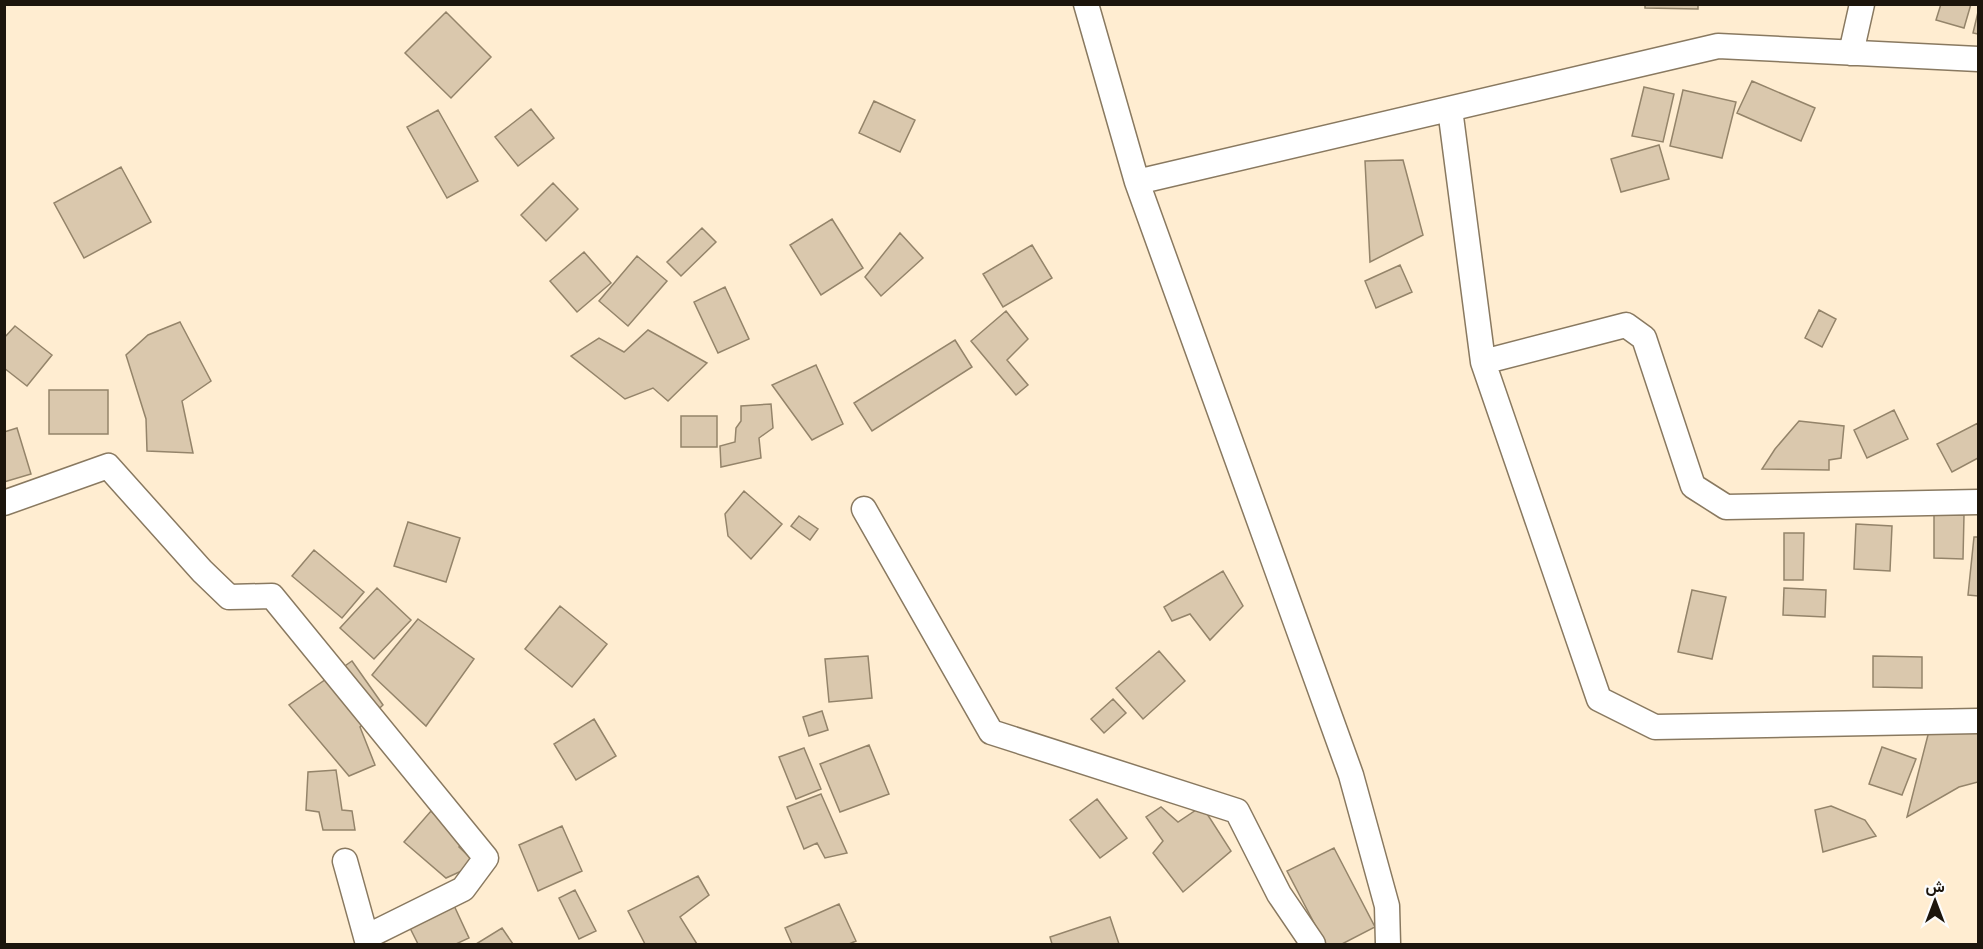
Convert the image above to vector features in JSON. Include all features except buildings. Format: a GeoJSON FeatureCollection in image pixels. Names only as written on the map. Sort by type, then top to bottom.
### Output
{"type":"FeatureCollection","features":[{"type":"Feature","properties":{"kind":"street"},"geometry":{"type":"LineString","coordinates":[[1086,4],[1137,182],[1351,775],[1387,906],[1388,945]]}},
{"type":"Feature","properties":{"kind":"street"},"geometry":{"type":"LineString","coordinates":[[1851,53],[1862,4]]}},
{"type":"Feature","properties":{"kind":"street"},"geometry":{"type":"LineString","coordinates":[[1137,182],[1718,46],[1978,59]]}},
{"type":"Feature","properties":{"kind":"street"},"geometry":{"type":"LineString","coordinates":[[1450,110],[1483,362],[1599,699],[1655,726],[1978,721]]}},
{"type":"Feature","properties":{"kind":"street"},"geometry":{"type":"LineString","coordinates":[[1483,362],[1626,325],[1644,338],[1693,486],[1726,507],[1978,502]]}},
{"type":"Feature","properties":{"kind":"street"},"geometry":{"type":"LineString","coordinates":[[4,503],[108,466],[202,571],[229,597],[272,596],[486,858],[463,889],[367,941],[345,861]]}},
{"type":"Feature","properties":{"kind":"street"},"geometry":{"type":"LineString","coordinates":[[864,509],[991,732],[1237,811],[1279,894],[1313,945]]}}]}
